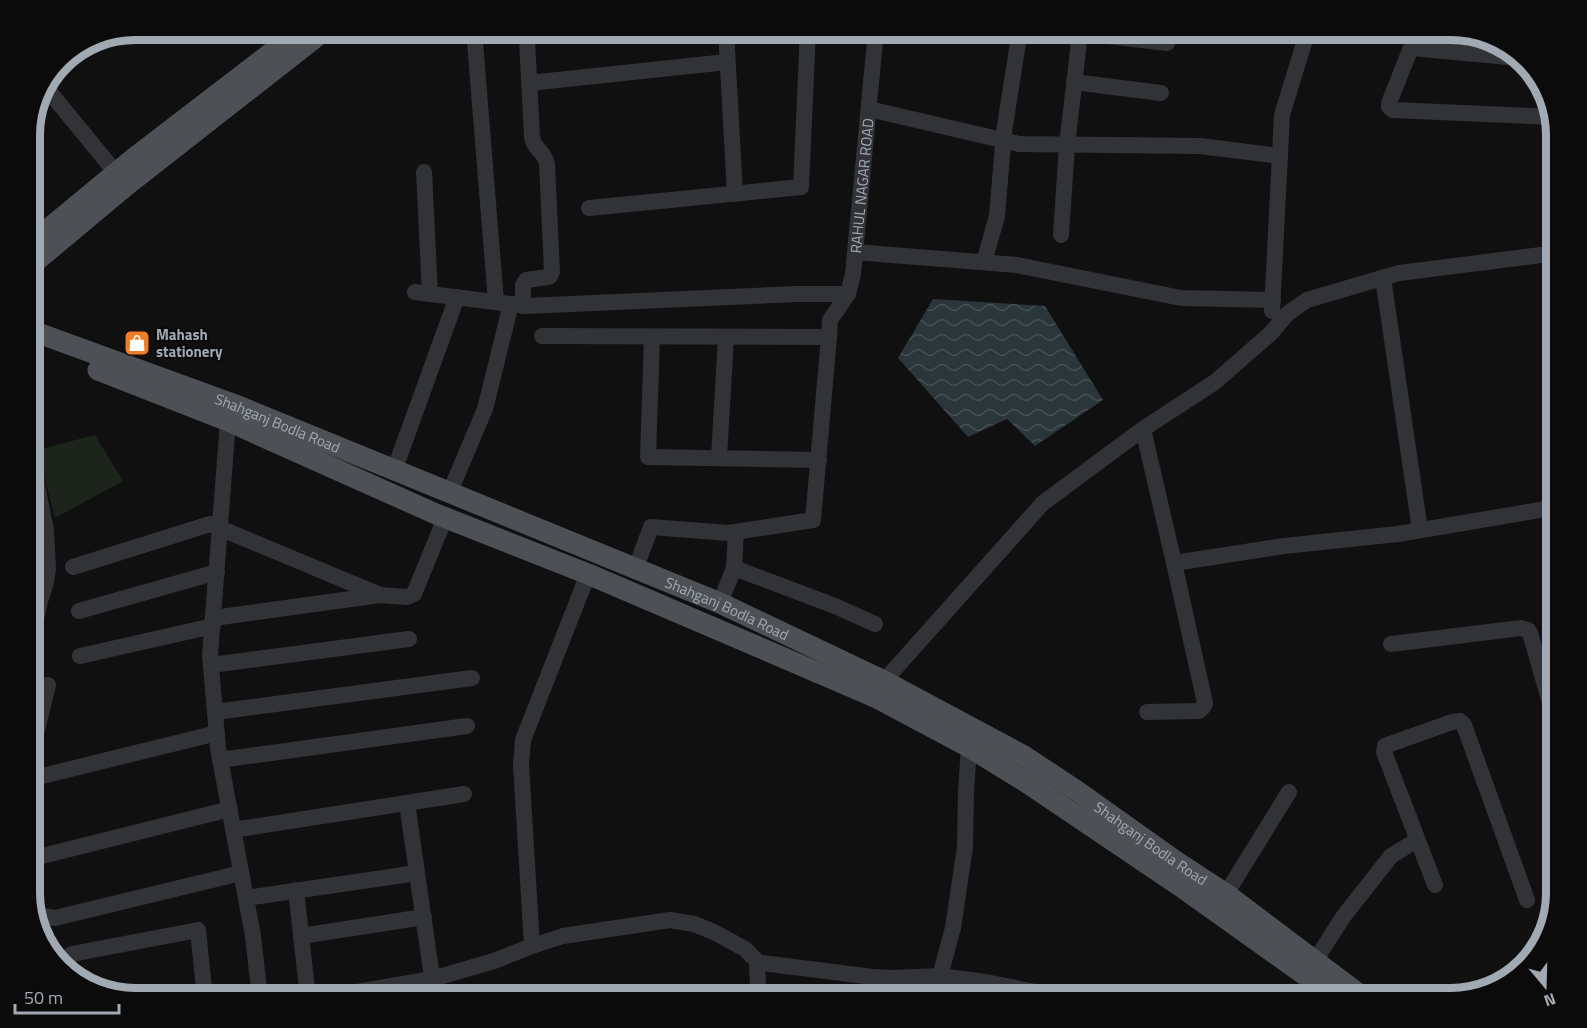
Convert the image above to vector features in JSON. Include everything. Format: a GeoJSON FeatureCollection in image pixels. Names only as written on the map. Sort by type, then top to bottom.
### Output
{"type":"FeatureCollection","features":[{"type":"Feature","properties":{"kind":"main road"},"geometry":{"type":"LineString","coordinates":[[41,235],[116,173],[288,40]]}},
{"type":"Feature","properties":{"kind":"main road"},"geometry":{"type":"LineString","coordinates":[[41,257],[127,185],[312,40]]}},
{"type":"Feature","properties":{"kind":"main road","name":"Shahganj Bodla Road"},"geometry":{"type":"LineString","coordinates":[[41,334],[230,413],[445,518],[588,574],[875,697],[969,747],[1026,782],[1180,886],[1323,988]]}},
{"type":"Feature","properties":{"kind":"main road","name":"Shahganj Bodla Road"},"geometry":{"type":"LineString","coordinates":[[41,347],[394,471],[720,603],[884,681],[1024,756],[1226,894],[1351,988]]}},
{"type":"Feature","properties":{"kind":"main road"},"geometry":{"type":"LineString","coordinates":[[504,541],[512,520]]}},
{"type":"Feature","properties":{"kind":"street"},"geometry":{"type":"LineString","coordinates":[[449,494],[485,410],[510,304],[475,40]]}},
{"type":"Feature","properties":{"kind":"street"},"geometry":{"type":"LineString","coordinates":[[510,304],[526,280],[548,277],[552,272],[547,164],[544,154],[532,142],[527,40]]}},
{"type":"Feature","properties":{"kind":"street"},"geometry":{"type":"LineString","coordinates":[[727,40],[735,194]]}},
{"type":"Feature","properties":{"kind":"street"},"geometry":{"type":"LineString","coordinates":[[589,208],[801,187],[808,40]]}},
{"type":"Feature","properties":{"kind":"street","name":"RAHUL NAGAR ROAD"},"geometry":{"type":"LineString","coordinates":[[736,532],[813,520],[830,320],[848,294],[853,274],[875,40]]}},
{"type":"Feature","properties":{"kind":"street"},"geometry":{"type":"LineString","coordinates":[[984,262],[997,216],[1003,141],[1018,40]]}},
{"type":"Feature","properties":{"kind":"street"},"geometry":{"type":"LineString","coordinates":[[1061,235],[1067,145],[1079,40]]}},
{"type":"Feature","properties":{"kind":"street"},"geometry":{"type":"LineString","coordinates":[[1152,40],[1167,43]]}},
{"type":"Feature","properties":{"kind":"street"},"geometry":{"type":"LineString","coordinates":[[1271,333],[1282,116],[1305,40]]}},
{"type":"Feature","properties":{"kind":"street"},"geometry":{"type":"LineString","coordinates":[[1415,40],[1389,103],[1389,107],[1393,110],[1544,115]]}},
{"type":"Feature","properties":{"kind":"street"},"geometry":{"type":"LineString","coordinates":[[1412,48],[1505,57]]}},
{"type":"Feature","properties":{"kind":"street"},"geometry":{"type":"LineString","coordinates":[[529,83],[728,62]]}},
{"type":"Feature","properties":{"kind":"street"},"geometry":{"type":"LineString","coordinates":[[1074,82],[1161,93]]}},
{"type":"Feature","properties":{"kind":"street"},"geometry":{"type":"LineString","coordinates":[[51,93],[116,173]]}},
{"type":"Feature","properties":{"kind":"street"},"geometry":{"type":"LineString","coordinates":[[869,109],[1003,141],[1035,145],[1200,146],[1280,156]]}},
{"type":"Feature","properties":{"kind":"street"},"geometry":{"type":"LineString","coordinates":[[424,172],[422,293],[510,304],[848,294]]}},
{"type":"Feature","properties":{"kind":"street"},"geometry":{"type":"LineString","coordinates":[[855,252],[1017,265],[1181,298],[1272,300]]}},
{"type":"Feature","properties":{"kind":"street"},"geometry":{"type":"LineString","coordinates":[[884,681],[1043,503],[1143,429],[1215,382],[1271,333],[1287,314],[1307,300],[1399,273],[1546,254]]}},
{"type":"Feature","properties":{"kind":"street"},"geometry":{"type":"LineString","coordinates":[[1383,278],[1420,530]]}},
{"type":"Feature","properties":{"kind":"street"},"geometry":{"type":"LineString","coordinates":[[394,471],[456,297]]}},
{"type":"Feature","properties":{"kind":"street"},"geometry":{"type":"LineString","coordinates":[[542,336],[829,337]]}},
{"type":"Feature","properties":{"kind":"street"},"geometry":{"type":"LineString","coordinates":[[652,337],[648,457],[819,460]]}},
{"type":"Feature","properties":{"kind":"street"},"geometry":{"type":"LineString","coordinates":[[719,458],[726,337]]}},
{"type":"Feature","properties":{"kind":"street"},"geometry":{"type":"LineString","coordinates":[[230,413],[210,655],[220,760],[253,936],[259,988]]}},
{"type":"Feature","properties":{"kind":"street"},"geometry":{"type":"LineString","coordinates":[[1143,429],[1204,706],[1199,711],[1147,712]]}},
{"type":"Feature","properties":{"kind":"street"},"geometry":{"type":"LineString","coordinates":[[41,505],[48,549],[46,582],[41,597]]}},
{"type":"Feature","properties":{"kind":"street"},"geometry":{"type":"LineString","coordinates":[[1174,563],[1284,546],[1398,534],[1546,509]]}},
{"type":"Feature","properties":{"kind":"street"},"geometry":{"type":"LineString","coordinates":[[80,656],[213,622],[380,595],[407,597],[414,594],[445,518]]}},
{"type":"Feature","properties":{"kind":"street"},"geometry":{"type":"LineString","coordinates":[[74,567],[210,524],[380,595]]}},
{"type":"Feature","properties":{"kind":"street"},"geometry":{"type":"LineString","coordinates":[[635,570],[651,526],[736,532],[734,568],[720,603]]}},
{"type":"Feature","properties":{"kind":"street"},"geometry":{"type":"LineString","coordinates":[[734,568],[835,606],[875,624]]}},
{"type":"Feature","properties":{"kind":"street"},"geometry":{"type":"LineString","coordinates":[[79,611],[217,572]]}},
{"type":"Feature","properties":{"kind":"street"},"geometry":{"type":"LineString","coordinates":[[532,946],[521,765],[523,740],[588,574]]}},
{"type":"Feature","properties":{"kind":"street"},"geometry":{"type":"LineString","coordinates":[[1391,644],[1521,628],[1530,633],[1546,685]]}},
{"type":"Feature","properties":{"kind":"street"},"geometry":{"type":"LineString","coordinates":[[211,665],[409,639]]}},
{"type":"Feature","properties":{"kind":"street"},"geometry":{"type":"LineString","coordinates":[[215,712],[472,678]]}},
{"type":"Feature","properties":{"kind":"street"},"geometry":{"type":"LineString","coordinates":[[41,713],[48,685]]}},
{"type":"Feature","properties":{"kind":"street"},"geometry":{"type":"LineString","coordinates":[[1435,885],[1384,752],[1385,746],[1460,721],[1464,724],[1527,900]]}},
{"type":"Feature","properties":{"kind":"street"},"geometry":{"type":"LineString","coordinates":[[220,760],[467,726]]}},
{"type":"Feature","properties":{"kind":"street"},"geometry":{"type":"LineString","coordinates":[[41,776],[217,733]]}},
{"type":"Feature","properties":{"kind":"street"},"geometry":{"type":"LineString","coordinates":[[937,988],[953,928],[965,847],[969,747]]}},
{"type":"Feature","properties":{"kind":"street"},"geometry":{"type":"LineString","coordinates":[[1226,894],[1289,792]]}},
{"type":"Feature","properties":{"kind":"street"},"geometry":{"type":"LineString","coordinates":[[233,830],[464,794]]}},
{"type":"Feature","properties":{"kind":"street"},"geometry":{"type":"LineString","coordinates":[[406,803],[433,988]]}},
{"type":"Feature","properties":{"kind":"street"},"geometry":{"type":"LineString","coordinates":[[41,856],[230,809]]}},
{"type":"Feature","properties":{"kind":"street"},"geometry":{"type":"LineString","coordinates":[[1315,961],[1342,917],[1391,856],[1417,840]]}},
{"type":"Feature","properties":{"kind":"street"},"geometry":{"type":"LineString","coordinates":[[44,916],[55,918],[241,873]]}},
{"type":"Feature","properties":{"kind":"street"},"geometry":{"type":"LineString","coordinates":[[246,898],[417,873]]}},
{"type":"Feature","properties":{"kind":"street"},"geometry":{"type":"LineString","coordinates":[[296,890],[308,988]]}},
{"type":"Feature","properties":{"kind":"street"},"geometry":{"type":"LineString","coordinates":[[301,936],[423,917]]}},
{"type":"Feature","properties":{"kind":"street"},"geometry":{"type":"LineString","coordinates":[[380,988],[432,979],[494,961],[563,936],[670,920],[694,924],[714,932],[745,949],[760,964],[894,978],[940,976],[1016,988]]}},
{"type":"Feature","properties":{"kind":"street"},"geometry":{"type":"LineString","coordinates":[[67,958],[72,954],[198,930],[204,988]]}},
{"type":"Feature","properties":{"kind":"street"},"geometry":{"type":"LineString","coordinates":[[758,988],[757,969],[760,964]]}},
{"type":"Feature","properties":{"kind":"shaded area"},"geometry":{"type":"Polygon","coordinates":[[[95,435],[123,481],[55,518],[41,465],[41,449],[95,435]]]}},
{"type":"Feature","properties":{"kind":"water"},"geometry":{"type":"Polygon","coordinates":[[[933,299],[1045,306],[1103,400],[1035,446],[1007,419],[968,437],[898,358],[933,299]]]}},
{"type":"Feature","properties":{"kind":"place","name":"Mahash stationery"},"geometry":{"type":"Point","coordinates":[137,343]}}]}
